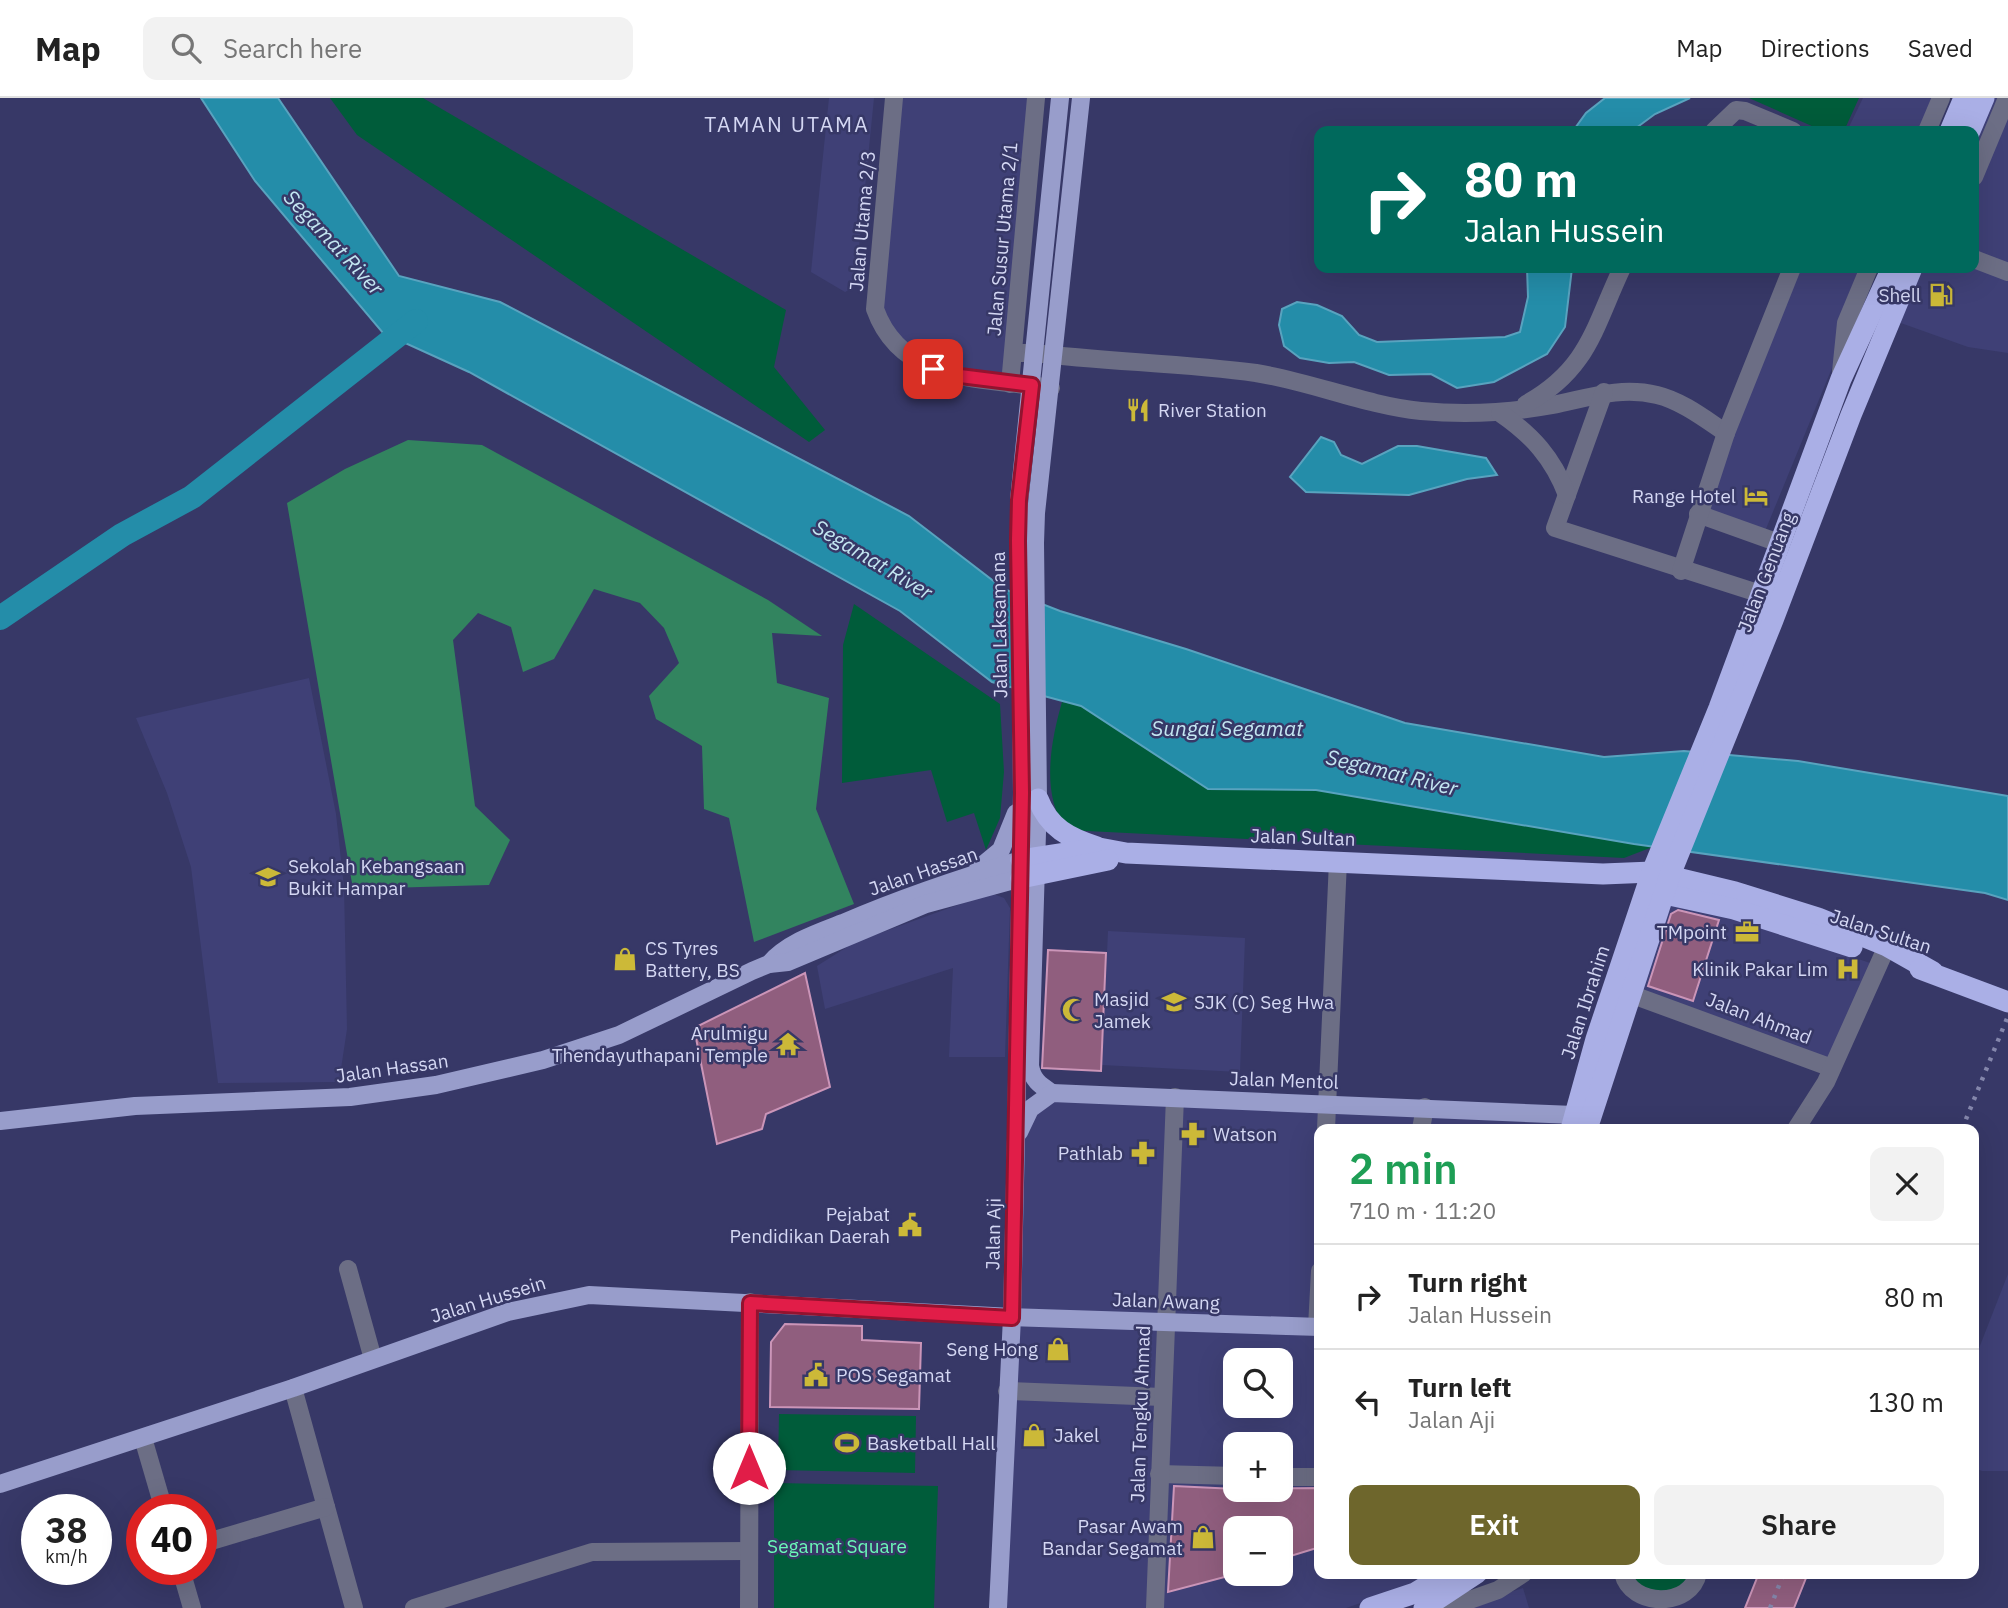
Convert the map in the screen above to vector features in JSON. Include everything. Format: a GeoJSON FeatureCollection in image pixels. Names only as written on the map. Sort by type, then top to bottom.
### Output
{"type":"FeatureCollection","features":[{"type":"Feature","properties":{"kind":"highway"},"geometry":{"type":"LineString","coordinates":[[1952,126],[1964,98]]}},
{"type":"Feature","properties":{"kind":"highway"},"geometry":{"type":"LineString","coordinates":[[1972,126],[1984,98]]}},
{"type":"Feature","properties":{"kind":"highway","name":"Jalan Genuang"},"geometry":{"type":"LineString","coordinates":[[1661,874],[1727,708],[1761,594],[1830,405],[1890,273]]}},
{"type":"Feature","properties":{"kind":"highway","name":"Jalan Genuang"},"geometry":{"type":"LineString","coordinates":[[1727,708],[1773,620],[1833,460],[1910,273]]}},
{"type":"Feature","properties":{"kind":"highway"},"geometry":{"type":"LineString","coordinates":[[1830,405],[1834,420],[1843,421],[1851,415]]}},
{"type":"Feature","properties":{"kind":"highway"},"geometry":{"type":"LineString","coordinates":[[1807,467],[1818,459],[1833,460]]}},
{"type":"Feature","properties":{"kind":"highway"},"geometry":{"type":"LineString","coordinates":[[1030,796],[1050,823],[1062,832],[1099,848]]}},
{"type":"Feature","properties":{"kind":"highway","name":"Jalan Sultan"},"geometry":{"type":"LineString","coordinates":[[1029,867],[1099,848],[1126,853],[1603,874],[1661,874],[1735,892],[1818,918],[1885,952],[2008,1002]]}},
{"type":"Feature","properties":{"kind":"highway","name":"Jalan Sultan"},"geometry":{"type":"LineString","coordinates":[[1029,867],[1101,862],[1126,853]]}},
{"type":"Feature","properties":{"kind":"highway","name":"Jalan Ibrahim"},"geometry":{"type":"LineString","coordinates":[[1577,1124],[1630,994],[1661,874]]}},
{"type":"Feature","properties":{"kind":"highway","name":"Jalan Ibrahim"},"geometry":{"type":"LineString","coordinates":[[1577,1124],[1661,874]]}},
{"type":"Feature","properties":{"kind":"highway"},"geometry":{"type":"LineString","coordinates":[[1370,1608],[1415,1593],[1438,1579]]}},
{"type":"Feature","properties":{"kind":"highway"},"geometry":{"type":"LineString","coordinates":[[1424,1608],[1467,1579]]}},
{"type":"Feature","properties":{"kind":"main road","name":"Jalan Laksamana"},"geometry":{"type":"LineString","coordinates":[[1027,542],[1019,500],[1060,98]]}},
{"type":"Feature","properties":{"kind":"main road","name":"Jalan Laksamana"},"geometry":{"type":"LineString","coordinates":[[1029,867],[1027,542],[1051,388],[1082,98]]}},
{"type":"Feature","properties":{"kind":"main road"},"geometry":{"type":"LineString","coordinates":[[967,877],[1001,850],[1030,796]]}},
{"type":"Feature","properties":{"kind":"main road"},"geometry":{"type":"LineString","coordinates":[[1016,1138],[1030,1109],[1052,1093],[1037,1084],[1032,1077],[1030,1066],[1029,867]]}},
{"type":"Feature","properties":{"kind":"main road","name":"Jalan Hassan"},"geometry":{"type":"LineString","coordinates":[[769,964],[782,950],[911,895],[967,877],[1029,867]]}},
{"type":"Feature","properties":{"kind":"main road","name":"Jalan Hassan"},"geometry":{"type":"LineString","coordinates":[[0,1121],[135,1106],[350,1097],[448,1083],[543,1060],[619,1035],[769,964],[788,962],[926,904],[1029,867]]}},
{"type":"Feature","properties":{"kind":"main road","name":"Jalan Aji"},"geometry":{"type":"LineString","coordinates":[[998,1608],[1029,867]]}},
{"type":"Feature","properties":{"kind":"main road","name":"Jalan Mentol"},"geometry":{"type":"LineString","coordinates":[[1052,1093],[1425,1107],[1577,1124]]}},
{"type":"Feature","properties":{"kind":"main road","name":"Jalan Hussein"},"geometry":{"type":"LineString","coordinates":[[0,1484],[293,1388],[508,1311],[565,1298],[589,1295],[1012,1318]]}},
{"type":"Feature","properties":{"kind":"main road","name":"Jalan Awang"},"geometry":{"type":"LineString","coordinates":[[1012,1318],[1314,1327]]}},
{"type":"Feature","properties":{"kind":"street","name":"Jalan Utama 2/3"},"geometry":{"type":"LineString","coordinates":[[894,98],[875,309],[881,327],[890,340],[908,354],[944,374],[1051,388]]}},
{"type":"Feature","properties":{"kind":"street","name":"Jalan Susur Utama 2/1"},"geometry":{"type":"LineString","coordinates":[[1010,384],[1036,98]]}},
{"type":"Feature","properties":{"kind":"street"},"geometry":{"type":"LineString","coordinates":[[1929,126],[1941,98]]}},
{"type":"Feature","properties":{"kind":"street"},"geometry":{"type":"LineString","coordinates":[[1979,165],[2007,98]]}},
{"type":"Feature","properties":{"kind":"street"},"geometry":{"type":"LineString","coordinates":[[1719,126],[1737,110],[1752,113],[1782,126]]}},
{"type":"Feature","properties":{"kind":"street"},"geometry":{"type":"LineString","coordinates":[[1979,261],[2008,272]]}},
{"type":"Feature","properties":{"kind":"street"},"geometry":{"type":"LineString","coordinates":[[1520,407],[1559,382],[1583,355],[1620,273]]}},
{"type":"Feature","properties":{"kind":"street"},"geometry":{"type":"LineString","coordinates":[[1681,571],[1726,433],[1790,273]]}},
{"type":"Feature","properties":{"kind":"street"},"geometry":{"type":"LineString","coordinates":[[1841,379],[1846,323],[1867,273]]}},
{"type":"Feature","properties":{"kind":"street"},"geometry":{"type":"LineString","coordinates":[[1013,353],[1258,374],[1419,411],[1500,413],[1598,393],[1658,395],[1694,411],[1726,433]]}},
{"type":"Feature","properties":{"kind":"street"},"geometry":{"type":"LineString","coordinates":[[1583,355],[1581,376],[1584,387],[1598,393]]}},
{"type":"Feature","properties":{"kind":"street"},"geometry":{"type":"LineString","coordinates":[[1598,393],[1555,528],[1681,571],[1761,594]]}},
{"type":"Feature","properties":{"kind":"street"},"geometry":{"type":"LineString","coordinates":[[1500,413],[1522,428],[1544,450],[1559,473],[1567,495]]}},
{"type":"Feature","properties":{"kind":"street"},"geometry":{"type":"LineString","coordinates":[[1698,514],[1779,543]]}},
{"type":"Feature","properties":{"kind":"street"},"geometry":{"type":"LineString","coordinates":[[1326,1124],[1338,862]]}},
{"type":"Feature","properties":{"kind":"street"},"geometry":{"type":"LineString","coordinates":[[1799,1124],[1832,1068],[1885,952]]}},
{"type":"Feature","properties":{"kind":"street","name":"Jalan Ahmad"},"geometry":{"type":"LineString","coordinates":[[1630,994],[1832,1068]]}},
{"type":"Feature","properties":{"kind":"street","name":"Jalan Tengku Ahmad"},"geometry":{"type":"LineString","coordinates":[[1155,1608],[1158,1474],[1175,1097]]}},
{"type":"Feature","properties":{"kind":"street"},"geometry":{"type":"LineString","coordinates":[[1422,1124],[1425,1107]]}},
{"type":"Feature","properties":{"kind":"street"},"geometry":{"type":"LineString","coordinates":[[348,1269],[373,1359]]}},
{"type":"Feature","properties":{"kind":"street"},"geometry":{"type":"LineString","coordinates":[[748,1608],[750,1303]]}},
{"type":"Feature","properties":{"kind":"street"},"geometry":{"type":"LineString","coordinates":[[293,1388],[354,1608]]}},
{"type":"Feature","properties":{"kind":"street"},"geometry":{"type":"LineString","coordinates":[[1007,1391],[1162,1397]]}},
{"type":"Feature","properties":{"kind":"street"},"geometry":{"type":"LineString","coordinates":[[143,1438],[159,1494]]}},
{"type":"Feature","properties":{"kind":"street"},"geometry":{"type":"LineString","coordinates":[[1158,1474],[1223,1476]]}},
{"type":"Feature","properties":{"kind":"street"},"geometry":{"type":"LineString","coordinates":[[1293,1477],[1314,1477]]}},
{"type":"Feature","properties":{"kind":"street"},"geometry":{"type":"LineString","coordinates":[[217,1539],[326,1507]]}},
{"type":"Feature","properties":{"kind":"street"},"geometry":{"type":"LineString","coordinates":[[414,1608],[592,1552],[748,1551]]}},
{"type":"Feature","properties":{"kind":"street"},"geometry":{"type":"LineString","coordinates":[[1447,1608],[1498,1590],[1515,1579]]}},
{"type":"Feature","properties":{"kind":"street"},"geometry":{"type":"LineString","coordinates":[[1625,1579],[1637,1604],[1674,1606],[1692,1590],[1696,1579]]}},
{"type":"Feature","properties":{"kind":"street"},"geometry":{"type":"LineString","coordinates":[[185,1585],[192,1608]]}},
{"type":"Feature","properties":{"kind":"shaded area"},"geometry":{"type":"Polygon","coordinates":[[[829,98],[874,98],[855,287],[845,292],[811,272],[829,98]]]}},
{"type":"Feature","properties":{"kind":"shaded area"},"geometry":{"type":"Polygon","coordinates":[[[889,98],[1040,98],[1013,389],[944,379],[876,329],[889,98]]]}},
{"type":"Feature","properties":{"kind":"shaded area"},"geometry":{"type":"Polygon","coordinates":[[[1863,98],[1946,98],[1934,126],[1849,126],[1863,98]]]}},
{"type":"Feature","properties":{"kind":"shaded area"},"geometry":{"type":"Polygon","coordinates":[[[1995,98],[2008,98],[2008,353],[1968,347],[1898,322],[1920,273],[1979,273],[1979,135],[1995,98]]]}},
{"type":"Feature","properties":{"kind":"shaded area"},"geometry":{"type":"Polygon","coordinates":[[[1785,273],[1871,273],[1761,541],[1693,517],[1785,273]]]}},
{"type":"Feature","properties":{"kind":"shaded area","name":"Sekolah Kebangsaan Bukit Hampar"},"geometry":{"type":"Polygon","coordinates":[[[309,678],[336,814],[344,887],[347,1029],[339,1082],[218,1083],[191,867],[167,793],[136,718],[309,678]]]}},
{"type":"Feature","properties":{"kind":"shaded area"},"geometry":{"type":"Polygon","coordinates":[[[991,893],[1004,898],[1010,908],[1005,1057],[949,1057],[953,968],[825,1009],[817,966],[855,942],[991,893]]]}},
{"type":"Feature","properties":{"kind":"shaded area"},"geometry":{"type":"Polygon","coordinates":[[[1669,902],[1735,917],[1873,964],[1825,1070],[1637,1001],[1669,902]]]}},
{"type":"Feature","properties":{"kind":"shaded area","name":"SJK (C) Seg Hwa"},"geometry":{"type":"Polygon","coordinates":[[[1108,931],[1245,938],[1240,1072],[1102,1065],[1108,931]]]}},
{"type":"Feature","properties":{"kind":"shaded area"},"geometry":{"type":"Polygon","coordinates":[[[1056,1101],[1565,1121],[1564,1124],[1314,1124],[1314,1579],[1422,1579],[1410,1586],[1346,1608],[1007,1608],[1024,1137],[1036,1115],[1056,1101]]]}},
{"type":"Feature","properties":{"kind":"shaded area"},"geometry":{"type":"Polygon","coordinates":[[[2008,1274],[2008,1471],[1979,1470],[1979,1348],[2008,1274]]]}},
{"type":"Feature","properties":{"kind":"shaded area"},"geometry":{"type":"Polygon","coordinates":[[[1523,1588],[1529,1608],[1461,1608],[1523,1588]]]}},
{"type":"Feature","properties":{"kind":"green space"},"geometry":{"type":"Polygon","coordinates":[[[330,98],[423,98],[786,310],[774,367],[825,430],[809,442],[357,135],[330,98]]]}},
{"type":"Feature","properties":{"kind":"green space"},"geometry":{"type":"Polygon","coordinates":[[[1749,98],[1859,98],[1846,126],[1812,126],[1749,98]]]}},
{"type":"Feature","properties":{"kind":"green space"},"geometry":{"type":"Polygon","coordinates":[[[408,440],[482,445],[768,600],[822,636],[772,633],[777,683],[829,698],[816,809],[854,904],[754,942],[729,818],[704,809],[702,746],[656,719],[649,696],[679,663],[664,628],[640,603],[594,589],[554,659],[523,672],[511,627],[478,613],[453,640],[475,806],[510,840],[489,885],[353,889],[287,503],[345,469],[408,440]]]}},
{"type":"Feature","properties":{"kind":"green space"},"geometry":{"type":"Polygon","coordinates":[[[854,604],[1000,704],[1004,772],[1000,818],[986,850],[974,813],[947,822],[931,770],[842,783],[843,645],[854,604]]]}},
{"type":"Feature","properties":{"kind":"green space"},"geometry":{"type":"Polygon","coordinates":[[[1062,702],[1081,706],[1208,789],[1316,790],[1655,846],[1624,858],[1067,830],[1053,801],[1050,768],[1054,733],[1062,702]]]}},
{"type":"Feature","properties":{"kind":"green space","name":"Basketball Hall"},"geometry":{"type":"Polygon","coordinates":[[[779,1414],[916,1416],[915,1473],[778,1470],[779,1414]]]}},
{"type":"Feature","properties":{"kind":"green space","name":"Segamat Square"},"geometry":{"type":"Polygon","coordinates":[[[774,1483],[938,1486],[934,1608],[774,1608],[774,1483]]]}},
{"type":"Feature","properties":{"kind":"green space"},"geometry":{"type":"Polygon","coordinates":[[[1635,1579],[1688,1579],[1663,1598],[1637,1583],[1635,1579]]]}},
{"type":"Feature","properties":{"kind":"water","name":"Sungai Segamat"},"geometry":{"type":"Polygon","coordinates":[[[201,98],[278,98],[399,276],[500,302],[909,516],[1004,589],[1060,611],[1186,649],[1405,723],[1604,757],[1684,751],[1798,761],[2008,796],[2008,900],[1985,893],[1634,844],[1316,790],[1208,789],[1081,706],[992,682],[900,611],[469,372],[383,333],[255,181],[201,98]]]}},
{"type":"Feature","properties":{"kind":"water"},"geometry":{"type":"Polygon","coordinates":[[[1605,98],[1690,98],[1655,114],[1639,126],[1577,126],[1586,113],[1605,98]]]}},
{"type":"Feature","properties":{"kind":"water"},"geometry":{"type":"Polygon","coordinates":[[[1527,273],[1571,273],[1565,327],[1547,354],[1494,382],[1457,388],[1431,374],[1389,375],[1354,362],[1329,363],[1300,358],[1284,346],[1279,325],[1282,309],[1297,302],[1317,305],[1342,316],[1359,335],[1377,342],[1505,337],[1520,332],[1528,297],[1527,273]]]}},
{"type":"Feature","properties":{"kind":"water"},"geometry":{"type":"Polygon","coordinates":[[[1321,437],[1334,442],[1341,455],[1362,464],[1398,446],[1417,446],[1486,458],[1497,475],[1467,479],[1409,495],[1306,492],[1290,477],[1321,437]]]}},
{"type":"Feature","properties":{"kind":"building"},"geometry":{"type":"Polygon","coordinates":[[[1678,910],[1719,920],[1693,1001],[1648,986],[1671,914],[1678,910]]]}},
{"type":"Feature","properties":{"kind":"building","name":"Masjid Jamek"},"geometry":{"type":"Polygon","coordinates":[[[1048,950],[1106,953],[1101,1071],[1042,1068],[1048,950]]]}},
{"type":"Feature","properties":{"kind":"building"},"geometry":{"type":"Polygon","coordinates":[[[805,973],[830,1087],[766,1114],[762,1129],[717,1144],[694,1028],[805,973]]]}},
{"type":"Feature","properties":{"kind":"building","name":"POS Segamat"},"geometry":{"type":"Polygon","coordinates":[[[785,1324],[862,1326],[862,1340],[921,1343],[919,1409],[770,1407],[771,1342],[785,1324]]]}},
{"type":"Feature","properties":{"kind":"building","name":"Pasar Awam Bandar Segamat"},"geometry":{"type":"Polygon","coordinates":[[[1174,1486],[1223,1488],[1223,1502],[1293,1502],[1293,1488],[1314,1488],[1314,1549],[1293,1555],[1293,1516],[1223,1516],[1223,1577],[1168,1592],[1174,1486]]]}},
{"type":"Feature","properties":{"kind":"building"},"geometry":{"type":"Polygon","coordinates":[[[1757,1579],[1806,1579],[1794,1608],[1745,1608],[1757,1579]]]}},
{"type":"Feature","properties":{"kind":"waterway"},"geometry":{"type":"LineString","coordinates":[[0,618],[122,535],[192,497],[416,321]]}},
{"type":"Feature","properties":{"kind":"railway"},"geometry":{"type":"LineString","coordinates":[[1964,1124],[2008,1016]]}},
{"type":"Feature","properties":{"kind":"railway"},"geometry":{"type":"LineString","coordinates":[[1770,1608],[1782,1579]]}},
{"type":"Feature","properties":{"kind":"place","name":"Shell"},"geometry":{"type":"Point","coordinates":[1941,295]}},
{"type":"Feature","properties":{"kind":"place","name":"River Station"},"geometry":{"type":"Point","coordinates":[1138,410]}},
{"type":"Feature","properties":{"kind":"place","name":"Range Hotel"},"geometry":{"type":"Point","coordinates":[1756,496]}},
{"type":"Feature","properties":{"kind":"place","name":"Sekolah Kebangsaan Bukit Hampar"},"geometry":{"type":"Point","coordinates":[268,877]}},
{"type":"Feature","properties":{"kind":"place","name":"TMpoint"},"geometry":{"type":"Point","coordinates":[1747,932]}},
{"type":"Feature","properties":{"kind":"place","name":"CS Tyres Battery, BS"},"geometry":{"type":"Point","coordinates":[625,959]}},
{"type":"Feature","properties":{"kind":"place","name":"Klinik Pakar Lim"},"geometry":{"type":"Point","coordinates":[1848,969]}},
{"type":"Feature","properties":{"kind":"place","name":"SJK (C) Seg Hwa"},"geometry":{"type":"Point","coordinates":[1174,1002]}},
{"type":"Feature","properties":{"kind":"place","name":"Masjid Jamek"},"geometry":{"type":"Point","coordinates":[1074,1010]}},
{"type":"Feature","properties":{"kind":"place","name":"Arulmigu Thendayuthapani Temple"},"geometry":{"type":"Point","coordinates":[788,1044]}},
{"type":"Feature","properties":{"kind":"place","name":"Watson"},"geometry":{"type":"Point","coordinates":[1193,1134]}},
{"type":"Feature","properties":{"kind":"place","name":"Pathlab"},"geometry":{"type":"Point","coordinates":[1143,1153]}},
{"type":"Feature","properties":{"kind":"place","name":"Pejabat Pendidikan Daerah"},"geometry":{"type":"Point","coordinates":[910,1225]}},
{"type":"Feature","properties":{"kind":"place","name":"Seng Hong"},"geometry":{"type":"Point","coordinates":[1058,1349]}},
{"type":"Feature","properties":{"kind":"place","name":"POS Segamat"},"geometry":{"type":"Point","coordinates":[816,1375]}},
{"type":"Feature","properties":{"kind":"place","name":"Jakel"},"geometry":{"type":"Point","coordinates":[1034,1435]}},
{"type":"Feature","properties":{"kind":"place","name":"Basketball Hall"},"geometry":{"type":"Point","coordinates":[847,1443]}},
{"type":"Feature","properties":{"kind":"place","name":"Pasar Awam Bandar Segamat"},"geometry":{"type":"Point","coordinates":[1203,1537]}},
{"type":"Feature","properties":{"kind":"district","name":"TAMAN UTAMA"},"geometry":{"type":"Point","coordinates":[787,124]}},
{"type":"Feature","properties":{"kind":"route"},"geometry":{"type":"LineString","coordinates":[[749,1468],[750,1303],[1012,1318],[1022,793],[1018,541],[1019,500],[1032,385],[944,374],[933,369]]}},
{"type":"Feature","properties":{"kind":"water label","name":"Segamat River"},"geometry":{"type":"Point","coordinates":[334,242]}},
{"type":"Feature","properties":{"kind":"water label","name":"Segamat River"},"geometry":{"type":"Point","coordinates":[873,559]}},
{"type":"Feature","properties":{"kind":"water label","name":"Segamat River"},"geometry":{"type":"Point","coordinates":[1392,772]}}]}
